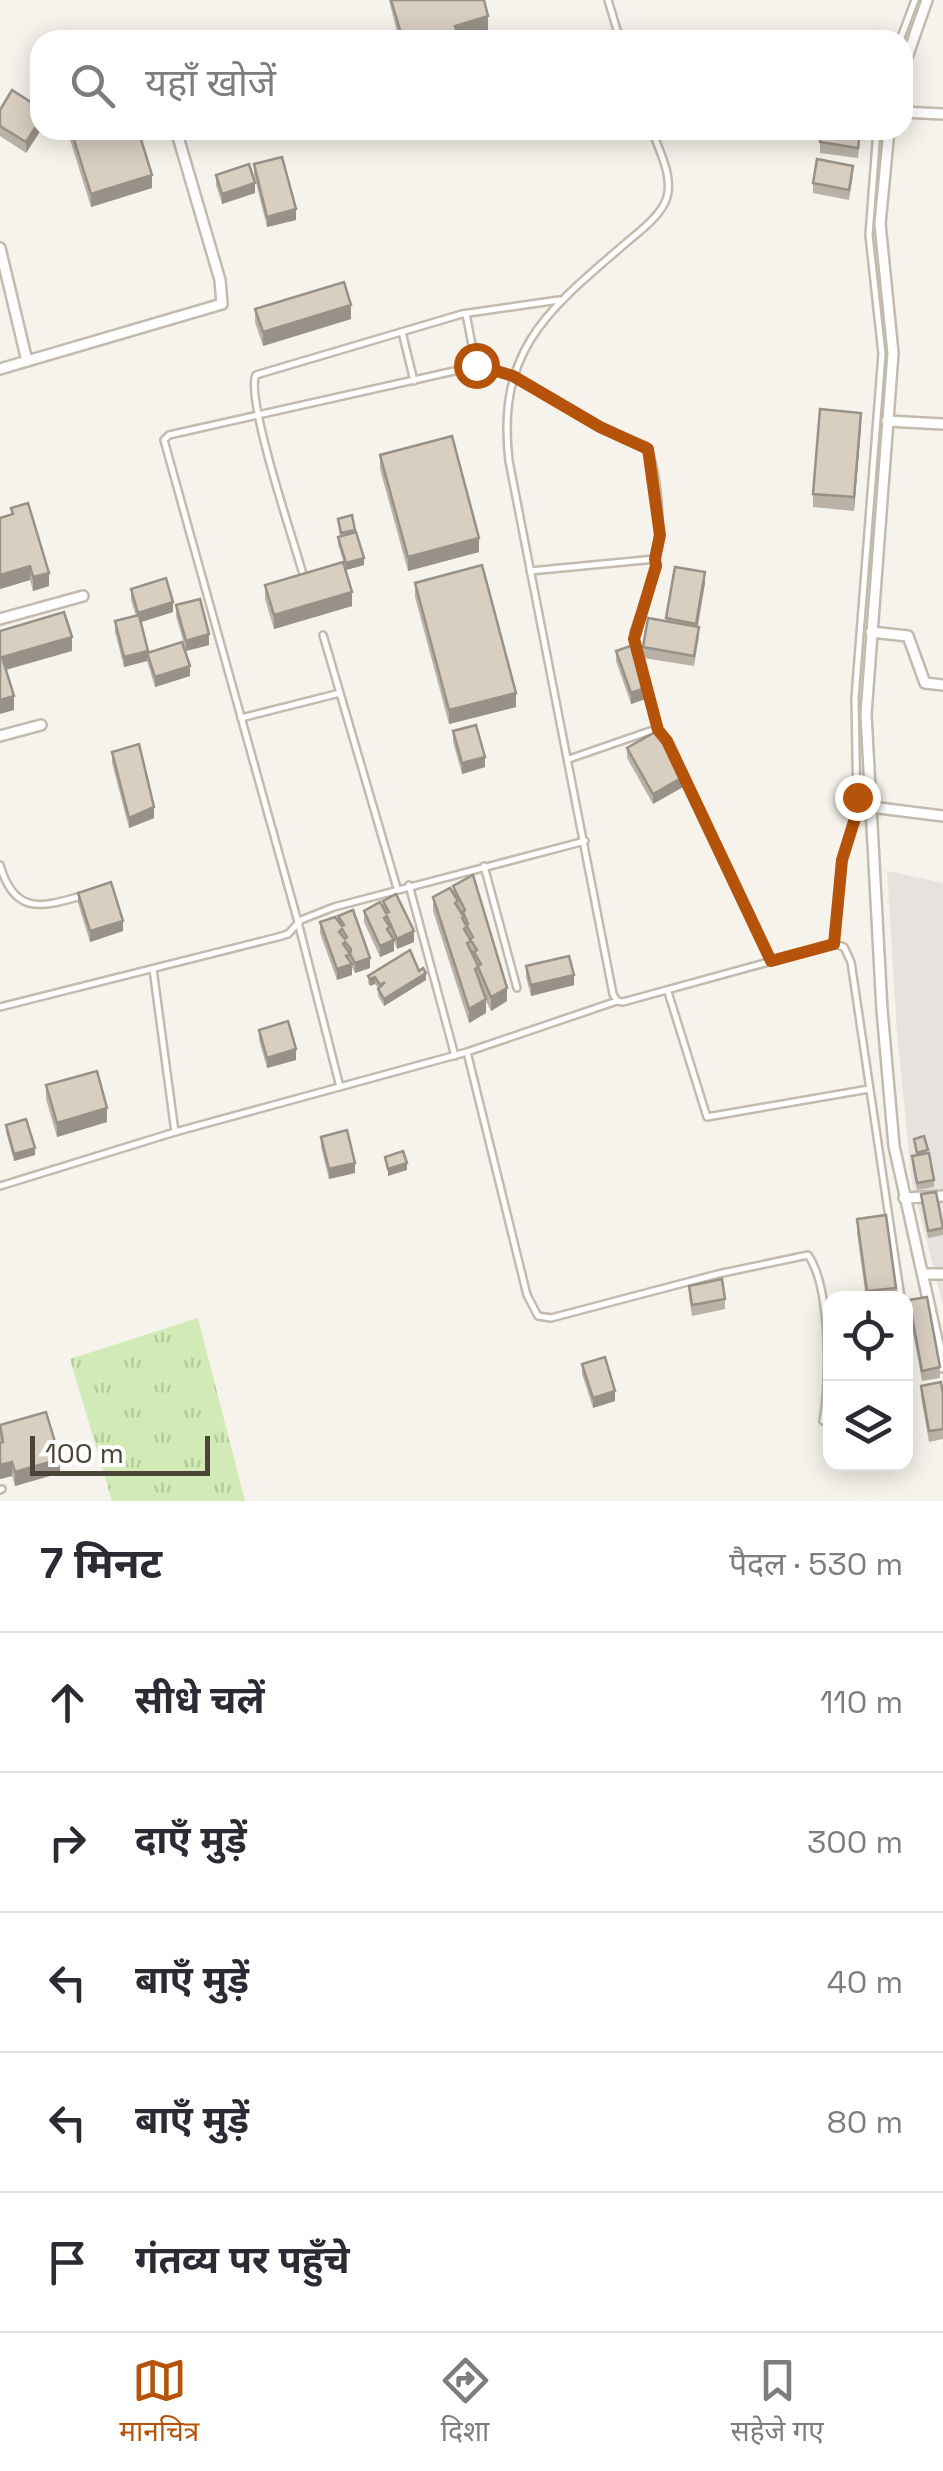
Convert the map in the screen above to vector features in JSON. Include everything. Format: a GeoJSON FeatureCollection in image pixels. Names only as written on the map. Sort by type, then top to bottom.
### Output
{"type":"FeatureCollection","features":[{"type":"Feature","properties":{"kind":"street"},"geometry":{"type":"LineString","coordinates":[[913,40],[927,0]]}},
{"type":"Feature","properties":{"kind":"street"},"geometry":{"type":"LineString","coordinates":[[913,112],[943,114]]}},
{"type":"Feature","properties":{"kind":"street"},"geometry":{"type":"LineString","coordinates":[[0,369],[222,304],[220,280],[179,140]]}},
{"type":"Feature","properties":{"kind":"street"},"geometry":{"type":"LineString","coordinates":[[888,140],[880,224],[894,332],[866,714],[894,1146],[943,1366]]}},
{"type":"Feature","properties":{"kind":"street"},"geometry":{"type":"LineString","coordinates":[[0,248],[27,361]]}},
{"type":"Feature","properties":{"kind":"street"},"geometry":{"type":"LineString","coordinates":[[887,421],[943,424]]}},
{"type":"Feature","properties":{"kind":"street"},"geometry":{"type":"LineString","coordinates":[[0,619],[83,596]]}},
{"type":"Feature","properties":{"kind":"street"},"geometry":{"type":"LineString","coordinates":[[871,632],[908,636],[925,683],[943,685]]}},
{"type":"Feature","properties":{"kind":"street"},"geometry":{"type":"LineString","coordinates":[[0,736],[40,725]]}},
{"type":"Feature","properties":{"kind":"street"},"geometry":{"type":"LineString","coordinates":[[871,806],[943,816]]}},
{"type":"Feature","properties":{"kind":"street"},"geometry":{"type":"LineString","coordinates":[[904,1198],[943,1196]]}},
{"type":"Feature","properties":{"kind":"street"},"geometry":{"type":"LineString","coordinates":[[923,1274],[943,1274]]}},
{"type":"Feature","properties":{"kind":"lane"},"geometry":{"type":"LineString","coordinates":[[608,0],[617,30]]}},
{"type":"Feature","properties":{"kind":"lane"},"geometry":{"type":"LineString","coordinates":[[904,30],[915,0]]}},
{"type":"Feature","properties":{"kind":"lane"},"geometry":{"type":"LineString","coordinates":[[617,1001],[530,571],[506,435],[506,407],[513,376],[531,338],[559,300],[664,206],[668,176],[655,140]]}},
{"type":"Feature","properties":{"kind":"lane"},"geometry":{"type":"LineString","coordinates":[[834,944],[842,860],[857,810],[854,698],[882,354],[869,234],[876,140]]}},
{"type":"Feature","properties":{"kind":"lane"},"geometry":{"type":"LineString","coordinates":[[302,571],[257,414],[252,387],[259,374],[466,314],[559,300]]}},
{"type":"Feature","properties":{"kind":"lane"},"geometry":{"type":"LineString","coordinates":[[466,314],[476,365]]}},
{"type":"Feature","properties":{"kind":"lane"},"geometry":{"type":"LineString","coordinates":[[402,332],[414,381]]}},
{"type":"Feature","properties":{"kind":"lane"},"geometry":{"type":"LineString","coordinates":[[340,1087],[164,440],[170,435],[476,365],[513,376],[600,427],[646,446],[660,535],[656,566],[634,639],[658,730],[667,741],[771,961]]}},
{"type":"Feature","properties":{"kind":"lane"},"geometry":{"type":"LineString","coordinates":[[530,571],[655,559]]}},
{"type":"Feature","properties":{"kind":"lane"},"geometry":{"type":"LineString","coordinates":[[322,635],[398,888]]}},
{"type":"Feature","properties":{"kind":"lane"},"geometry":{"type":"LineString","coordinates":[[241,718],[340,694]]}},
{"type":"Feature","properties":{"kind":"lane"},"geometry":{"type":"LineString","coordinates":[[567,760],[658,730]]}},
{"type":"Feature","properties":{"kind":"lane"},"geometry":{"type":"LineString","coordinates":[[0,1007],[278,938],[288,934],[298,922],[334,907],[585,840]]}},
{"type":"Feature","properties":{"kind":"lane"},"geometry":{"type":"LineString","coordinates":[[0,865],[12,893],[24,903],[40,906],[80,896]]}},
{"type":"Feature","properties":{"kind":"lane"},"geometry":{"type":"LineString","coordinates":[[484,866],[517,988]]}},
{"type":"Feature","properties":{"kind":"lane"},"geometry":{"type":"LineString","coordinates":[[409,885],[455,1056]]}},
{"type":"Feature","properties":{"kind":"lane"},"geometry":{"type":"LineString","coordinates":[[0,1186],[175,1132],[455,1056],[617,1001],[668,992],[834,944],[844,947],[851,962],[900,1291]]}},
{"type":"Feature","properties":{"kind":"lane"},"geometry":{"type":"LineString","coordinates":[[153,969],[175,1132]]}},
{"type":"Feature","properties":{"kind":"lane"},"geometry":{"type":"LineString","coordinates":[[668,992],[708,1117],[869,1089]]}},
{"type":"Feature","properties":{"kind":"lane"},"geometry":{"type":"LineString","coordinates":[[467,1052],[528,1295],[538,1316],[551,1318],[808,1255],[818,1284],[830,1365],[828,1381]]}},
{"type":"Feature","properties":{"kind":"shaded area"},"geometry":{"type":"Polygon","coordinates":[[[887,871],[943,883],[943,1305],[912,1184],[887,871]]]}},
{"type":"Feature","properties":{"kind":"green space"},"geometry":{"type":"Polygon","coordinates":[[[198,1318],[245,1501],[112,1501],[70,1359],[198,1318]]]}},
{"type":"Feature","properties":{"kind":"building"},"geometry":{"type":"Polygon","coordinates":[[[391,0],[484,0],[488,16],[455,26],[456,30],[400,30],[391,0]]]}},
{"type":"Feature","properties":{"kind":"building"},"geometry":{"type":"Polygon","coordinates":[[[12,90],[30,102],[30,136],[26,142],[0,126],[0,110],[12,90]]]}},
{"type":"Feature","properties":{"kind":"building"},"geometry":{"type":"Polygon","coordinates":[[[74,140],[141,140],[152,175],[91,194],[74,140]]]}},
{"type":"Feature","properties":{"kind":"building"},"geometry":{"type":"Polygon","coordinates":[[[820,140],[859,140],[858,148],[820,140]]]}},
{"type":"Feature","properties":{"kind":"building"},"geometry":{"type":"Polygon","coordinates":[[[282,157],[296,209],[267,217],[254,164],[282,157]]]}},
{"type":"Feature","properties":{"kind":"building"},"geometry":{"type":"Polygon","coordinates":[[[817,159],[853,166],[849,190],[813,183],[817,159]]]}},
{"type":"Feature","properties":{"kind":"building"},"geometry":{"type":"Polygon","coordinates":[[[249,164],[255,183],[222,194],[216,175],[249,164]]]}},
{"type":"Feature","properties":{"kind":"building"},"geometry":{"type":"Polygon","coordinates":[[[344,282],[351,305],[263,332],[255,309],[344,282]]]}},
{"type":"Feature","properties":{"kind":"building"},"geometry":{"type":"Polygon","coordinates":[[[820,409],[861,413],[854,497],[813,494],[820,409]]]}},
{"type":"Feature","properties":{"kind":"building"},"geometry":{"type":"Polygon","coordinates":[[[452,436],[479,538],[408,557],[380,455],[452,436]]]}},
{"type":"Feature","properties":{"kind":"building"},"geometry":{"type":"Polygon","coordinates":[[[28,503],[49,573],[33,577],[30,566],[0,575],[0,518],[13,514],[11,508],[28,503]]]}},
{"type":"Feature","properties":{"kind":"building"},"geometry":{"type":"Polygon","coordinates":[[[352,515],[355,530],[341,533],[338,519],[352,515]]]}},
{"type":"Feature","properties":{"kind":"building"},"geometry":{"type":"Polygon","coordinates":[[[356,532],[364,558],[346,563],[338,537],[356,532]]]}},
{"type":"Feature","properties":{"kind":"building"},"geometry":{"type":"Polygon","coordinates":[[[343,562],[352,592],[274,615],[265,585],[343,562]]]}},
{"type":"Feature","properties":{"kind":"building"},"geometry":{"type":"Polygon","coordinates":[[[482,565],[516,693],[449,710],[415,583],[482,565]]]}},
{"type":"Feature","properties":{"kind":"building"},"geometry":{"type":"Polygon","coordinates":[[[675,567],[705,572],[696,624],[666,618],[675,567]]]}},
{"type":"Feature","properties":{"kind":"building"},"geometry":{"type":"Polygon","coordinates":[[[166,578],[173,602],[138,613],[131,589],[166,578]]]}},
{"type":"Feature","properties":{"kind":"building"},"geometry":{"type":"Polygon","coordinates":[[[200,599],[209,634],[186,641],[176,605],[200,599]]]}},
{"type":"Feature","properties":{"kind":"building"},"geometry":{"type":"Polygon","coordinates":[[[64,612],[72,637],[2,657],[14,696],[0,700],[0,631],[64,612]]]}},
{"type":"Feature","properties":{"kind":"building"},"geometry":{"type":"Polygon","coordinates":[[[139,615],[148,651],[124,657],[115,621],[139,615]]]}},
{"type":"Feature","properties":{"kind":"building"},"geometry":{"type":"Polygon","coordinates":[[[648,618],[699,627],[694,656],[643,647],[648,618]]]}},
{"type":"Feature","properties":{"kind":"building"},"geometry":{"type":"Polygon","coordinates":[[[182,642],[190,666],[155,677],[147,653],[182,642]]]}},
{"type":"Feature","properties":{"kind":"building"},"geometry":{"type":"Polygon","coordinates":[[[633,645],[648,687],[631,693],[616,651],[633,645]]]}},
{"type":"Feature","properties":{"kind":"building"},"geometry":{"type":"Polygon","coordinates":[[[476,725],[485,757],[462,763],[453,731],[476,725]]]}},
{"type":"Feature","properties":{"kind":"building"},"geometry":{"type":"Polygon","coordinates":[[[657,731],[683,777],[653,794],[627,748],[657,731]]]}},
{"type":"Feature","properties":{"kind":"building"},"geometry":{"type":"Polygon","coordinates":[[[139,744],[154,807],[129,818],[112,752],[139,744]]]}},
{"type":"Feature","properties":{"kind":"building"},"geometry":{"type":"Polygon","coordinates":[[[473,875],[507,988],[491,997],[478,967],[475,969],[486,999],[469,1009],[433,897],[450,888],[464,917],[464,929],[471,941],[467,943],[478,966],[481,964],[474,952],[477,950],[470,939],[473,937],[466,925],[465,910],[453,886],[473,875]]]}},
{"type":"Feature","properties":{"kind":"building"},"geometry":{"type":"Polygon","coordinates":[[[111,882],[123,921],[90,931],[78,893],[111,882]]]}},
{"type":"Feature","properties":{"kind":"building"},"geometry":{"type":"Polygon","coordinates":[[[396,894],[414,931],[397,939],[387,916],[387,929],[394,940],[380,946],[364,911],[380,902],[389,912],[383,901],[396,894]]]}},
{"type":"Feature","properties":{"kind":"building"},"geometry":{"type":"Polygon","coordinates":[[[353,910],[370,958],[355,963],[350,954],[346,956],[352,964],[337,969],[320,922],[335,917],[344,925],[338,916],[353,910]]]}},
{"type":"Feature","properties":{"kind":"building"},"geometry":{"type":"Polygon","coordinates":[[[410,950],[419,971],[423,968],[426,973],[384,999],[378,989],[385,982],[380,985],[375,977],[368,976],[410,950]]]}},
{"type":"Feature","properties":{"kind":"building"},"geometry":{"type":"Polygon","coordinates":[[[569,956],[574,975],[531,985],[526,966],[569,956]]]}},
{"type":"Feature","properties":{"kind":"building"},"geometry":{"type":"Polygon","coordinates":[[[288,1021],[296,1049],[267,1058],[259,1030],[288,1021]]]}},
{"type":"Feature","properties":{"kind":"building"},"geometry":{"type":"Polygon","coordinates":[[[97,1071],[107,1108],[57,1123],[46,1085],[97,1071]]]}},
{"type":"Feature","properties":{"kind":"building"},"geometry":{"type":"Polygon","coordinates":[[[26,1119],[35,1148],[14,1154],[6,1125],[26,1119]]]}},
{"type":"Feature","properties":{"kind":"building"},"geometry":{"type":"Polygon","coordinates":[[[347,1130],[355,1163],[329,1169],[321,1137],[347,1130]]]}},
{"type":"Feature","properties":{"kind":"building"},"geometry":{"type":"Polygon","coordinates":[[[924,1136],[928,1150],[917,1153],[914,1139],[924,1136]]]}},
{"type":"Feature","properties":{"kind":"building"},"geometry":{"type":"Polygon","coordinates":[[[403,1151],[407,1163],[388,1169],[385,1157],[403,1151]]]}},
{"type":"Feature","properties":{"kind":"building"},"geometry":{"type":"Polygon","coordinates":[[[929,1153],[934,1180],[917,1183],[912,1156],[929,1153]]]}},
{"type":"Feature","properties":{"kind":"building"},"geometry":{"type":"Polygon","coordinates":[[[936,1192],[943,1228],[928,1231],[921,1194],[936,1192]]]}},
{"type":"Feature","properties":{"kind":"building"},"geometry":{"type":"Polygon","coordinates":[[[886,1215],[896,1288],[867,1291],[857,1219],[886,1215]]]}},
{"type":"Feature","properties":{"kind":"building"},"geometry":{"type":"Polygon","coordinates":[[[722,1279],[725,1299],[692,1305],[689,1286],[722,1279]]]}},
{"type":"Feature","properties":{"kind":"building"},"geometry":{"type":"Polygon","coordinates":[[[927,1297],[940,1367],[922,1371],[913,1299],[927,1297]]]}},
{"type":"Feature","properties":{"kind":"building"},"geometry":{"type":"Polygon","coordinates":[[[605,1357],[615,1391],[593,1398],[582,1364],[605,1357]]]}},
{"type":"Feature","properties":{"kind":"building"},"geometry":{"type":"Polygon","coordinates":[[[941,1382],[943,1429],[929,1431],[921,1386],[941,1382]]]}},
{"type":"Feature","properties":{"kind":"building"},"geometry":{"type":"Polygon","coordinates":[[[46,1412],[60,1459],[15,1472],[12,1462],[0,1465],[0,1425],[46,1412]]]}},
{"type":"Feature","properties":{"kind":"route"},"geometry":{"type":"LineString","coordinates":[[476,365],[513,376],[600,427],[648,449],[660,541],[657,563],[634,632],[636,654],[658,730],[667,741],[771,961],[834,944],[842,860],[856,815],[857,797]]}}]}
